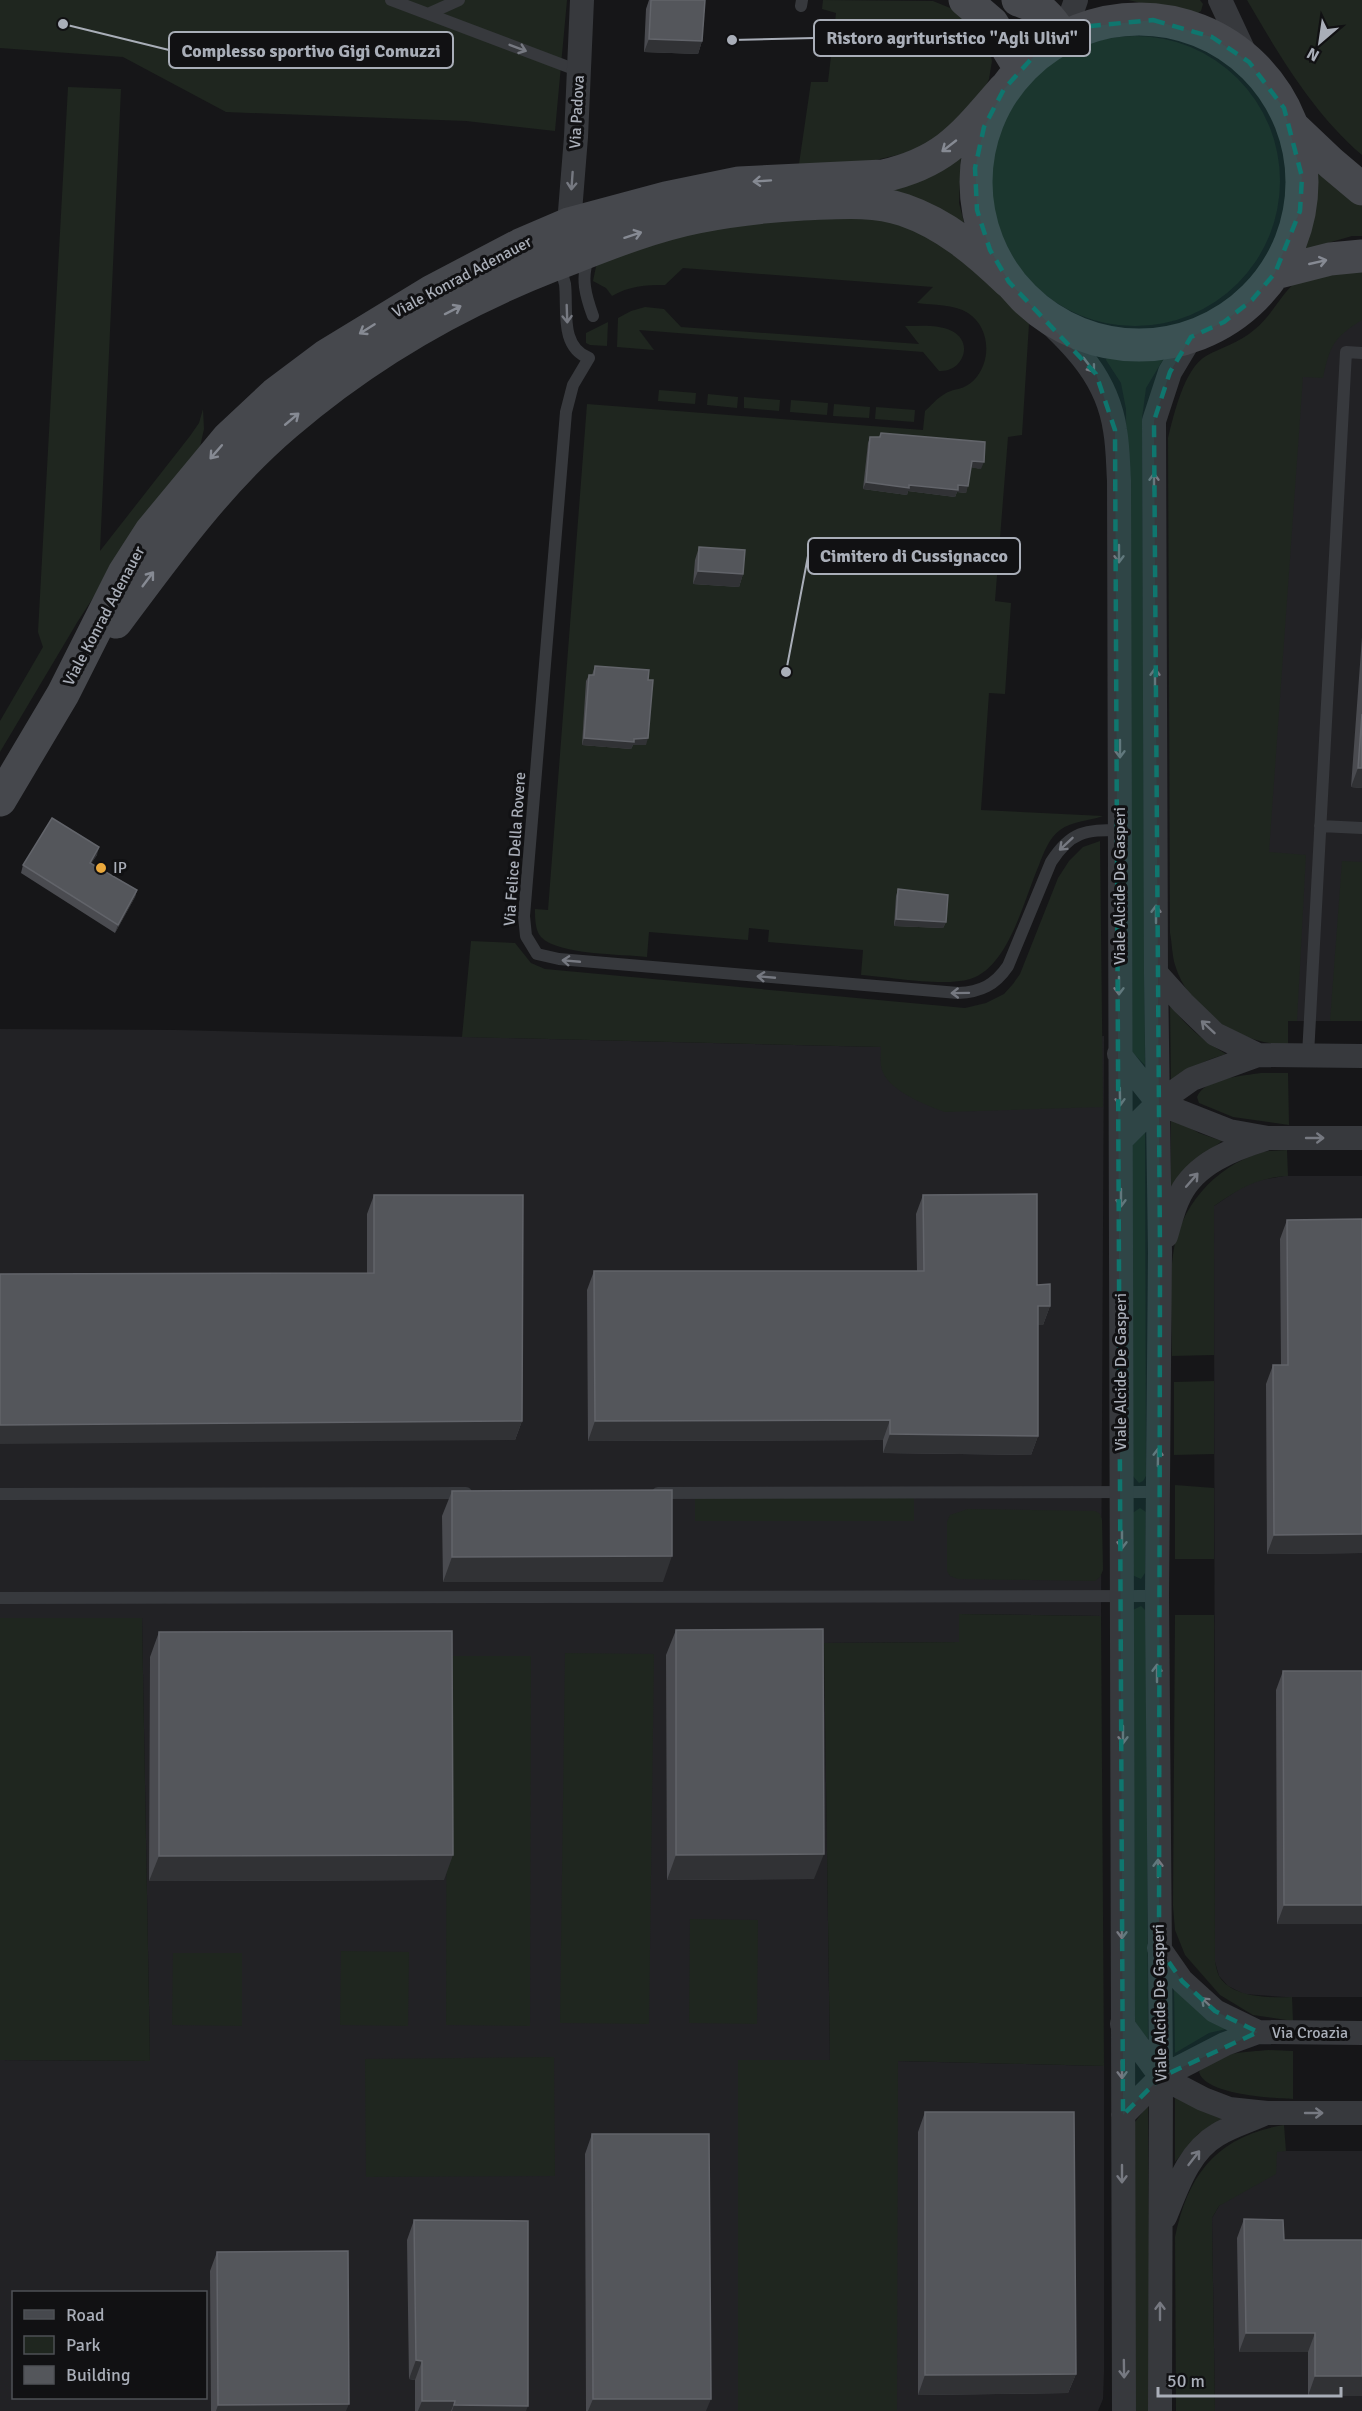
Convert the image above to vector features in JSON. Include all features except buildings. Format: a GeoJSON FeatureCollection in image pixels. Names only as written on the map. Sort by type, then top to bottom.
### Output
{"type":"FeatureCollection","features":[{"type":"Feature","properties":{"kind":"main road"},"geometry":{"type":"LineString","coordinates":[[965,0],[992,23],[1012,79],[984,127],[975,168],[977,210],[990,250],[1009,282],[1034,308],[1069,330],[1108,343],[1150,346],[1191,338],[1224,322],[1252,300],[1275,273],[1291,243],[1300,210],[1302,177],[1292,126]]}},
{"type":"Feature","properties":{"kind":"main road"},"geometry":{"type":"LineString","coordinates":[[1018,0],[1040,9],[1049,16],[1063,37]]}},
{"type":"Feature","properties":{"kind":"main road","name":"Viale Konrad Adenauer"},"geometry":{"type":"LineString","coordinates":[[0,800],[63,694],[124,573],[151,531],[228,438],[267,401],[327,355],[387,317],[479,265],[569,224],[666,198],[738,183],[883,176],[905,171],[930,160],[953,144],[1034,56],[1063,37],[1091,26],[1122,20],[1153,20],[1184,26],[1212,37],[1249,62],[1274,91],[1292,126]]}},
{"type":"Feature","properties":{"kind":"main road"},"geometry":{"type":"LineString","coordinates":[[1292,126],[1362,189]]}},
{"type":"Feature","properties":{"kind":"main road","name":"Viale Konrad Adenauer"},"geometry":{"type":"LineString","coordinates":[[63,694],[202,508],[241,465],[285,425],[362,364],[437,318],[513,281],[631,236],[695,217],[766,206],[872,203],[902,209],[926,219],[980,254],[1009,282]]}},
{"type":"Feature","properties":{"kind":"main road"},"geometry":{"type":"LineString","coordinates":[[1275,273],[1330,260],[1362,256]]}},
{"type":"Feature","properties":{"kind":"street","name":"Via Padova"},"geometry":{"type":"LineString","coordinates":[[569,224],[582,0]]}},
{"type":"Feature","properties":{"kind":"street"},"geometry":{"type":"LineString","coordinates":[[1063,37],[1076,0]]}},
{"type":"Feature","properties":{"kind":"street"},"geometry":{"type":"LineString","coordinates":[[1220,0],[1249,62]]}},
{"type":"Feature","properties":{"kind":"street","name":"Viale Alcide De Gasperi"},"geometry":{"type":"LineString","coordinates":[[1034,308],[1077,349],[1096,374],[1110,408],[1115,430],[1119,482],[1122,2407]]}},
{"type":"Feature","properties":{"kind":"street","name":"Viale Alcide De Gasperi"},"geometry":{"type":"LineString","coordinates":[[1160,2411],[1161,2077],[1156,1596],[1160,1252],[1156,973],[1154,421],[1170,372],[1191,338]]}},
{"type":"Feature","properties":{"kind":"street"},"geometry":{"type":"LineString","coordinates":[[1156,973],[1215,1034],[1258,1055]]}},
{"type":"Feature","properties":{"kind":"street"},"geometry":{"type":"LineString","coordinates":[[1119,1054],[1158,1103],[1229,1131],[1268,1138],[1362,1138]]}},
{"type":"Feature","properties":{"kind":"street"},"geometry":{"type":"LineString","coordinates":[[1120,1140],[1158,1103],[1192,1079],[1258,1055],[1362,1056]]}},
{"type":"Feature","properties":{"kind":"street"},"geometry":{"type":"LineString","coordinates":[[1160,1252],[1180,1194],[1196,1175],[1216,1158],[1268,1138]]}},
{"type":"Feature","properties":{"kind":"street","name":"Via Croazia"},"geometry":{"type":"LineString","coordinates":[[1159,1948],[1182,1981],[1215,2012],[1258,2032]]}},
{"type":"Feature","properties":{"kind":"street"},"geometry":{"type":"LineString","coordinates":[[1122,2024],[1161,2077],[1203,2099],[1229,2109],[1267,2113],[1362,2113]]}},
{"type":"Feature","properties":{"kind":"street","name":"Via Croazia"},"geometry":{"type":"LineString","coordinates":[[1123,2115],[1161,2077],[1225,2044],[1258,2032],[1362,2033]]}},
{"type":"Feature","properties":{"kind":"street"},"geometry":{"type":"LineString","coordinates":[[1160,2229],[1184,2172],[1198,2152],[1216,2135],[1267,2113]]}},
{"type":"Feature","properties":{"kind":"lane"},"geometry":{"type":"LineString","coordinates":[[391,0],[579,71]]}},
{"type":"Feature","properties":{"kind":"lane"},"geometry":{"type":"LineString","coordinates":[[428,14],[459,0]]}},
{"type":"Feature","properties":{"kind":"lane"},"geometry":{"type":"LineString","coordinates":[[592,250],[584,273],[585,289],[593,316]]}},
{"type":"Feature","properties":{"kind":"lane","name":"Via Felice Della Rovere"},"geometry":{"type":"LineString","coordinates":[[552,266],[563,277],[565,284],[570,338],[576,351],[589,358],[573,385],[566,412],[524,916],[526,936],[537,954],[548,958],[570,960],[958,993],[978,992],[991,986],[1008,966],[1051,862],[1060,848],[1069,839],[1081,833],[1120,830]]}},
{"type":"Feature","properties":{"kind":"lane"},"geometry":{"type":"LineString","coordinates":[[1308,1055],[1346,352],[1362,353]]}},
{"type":"Feature","properties":{"kind":"lane"},"geometry":{"type":"LineString","coordinates":[[1320,826],[1362,828]]}},
{"type":"Feature","properties":{"kind":"lane"},"geometry":{"type":"LineString","coordinates":[[647,1493],[1158,1492]]}},
{"type":"Feature","properties":{"kind":"lane"},"geometry":{"type":"LineString","coordinates":[[0,1494],[479,1493]]}},
{"type":"Feature","properties":{"kind":"lane"},"geometry":{"type":"LineString","coordinates":[[0,1598],[1156,1596]]}},
{"type":"Feature","properties":{"kind":"highlighted area"},"geometry":{"type":"Polygon","coordinates":[[[1153,20],[1212,37],[1249,62],[1284,108],[1302,177],[1300,211],[1275,273],[1252,300],[1224,322],[1191,337],[1170,372],[1154,421],[1160,1252],[1159,1948],[1182,1981],[1215,2011],[1258,2032],[1161,2077],[1123,2115],[1115,430],[1096,374],[1009,282],[990,250],[977,210],[975,168],[984,127],[1004,89],[1034,56],[1091,26],[1153,20]]]}},
{"type":"Feature","properties":{"kind":"shaded area"},"geometry":{"type":"Polygon","coordinates":[[[1362,298],[1362,1021],[1288,1021],[1267,1018],[1223,382],[1362,298]]]}},
{"type":"Feature","properties":{"kind":"shaded area"},"geometry":{"type":"Polygon","coordinates":[[[0,1029],[176,1030],[881,1047],[1104,1036],[1101,1616],[960,1614],[959,1642],[824,1643],[830,2061],[738,2061],[738,2411],[0,2411],[0,2060],[150,2061],[142,1618],[0,1618],[0,1029]]]}},
{"type":"Feature","properties":{"kind":"shaded area"},"geometry":{"type":"Polygon","coordinates":[[[1284,1176],[1362,1176],[1362,1997],[1285,1997],[1244,1994],[1228,1986],[1219,1976],[1215,1962],[1214,1206],[1255,1181],[1284,1176]]]}},
{"type":"Feature","properties":{"kind":"shaded area"},"geometry":{"type":"Polygon","coordinates":[[[897,2061],[1104,2066],[1104,2372],[1103,2399],[1098,2411],[897,2411],[897,2061]]]}},
{"type":"Feature","properties":{"kind":"shaded area"},"geometry":{"type":"Polygon","coordinates":[[[1277,2151],[1362,2151],[1362,2411],[1215,2411],[1212,2218],[1219,2206],[1277,2151]]]}},
{"type":"Feature","properties":{"kind":"green space"},"geometry":{"type":"Polygon","coordinates":[[[0,0],[567,0],[555,131],[466,121],[226,112],[123,57],[0,48],[0,0]]]}},
{"type":"Feature","properties":{"kind":"green space"},"geometry":{"type":"Polygon","coordinates":[[[823,0],[933,1],[955,10],[976,25],[989,48],[992,61],[989,79],[981,96],[941,137],[906,153],[863,163],[799,164],[811,82],[828,82],[836,13],[822,9],[823,0]]]}},
{"type":"Feature","properties":{"kind":"green space"},"geometry":{"type":"Polygon","coordinates":[[[1128,0],[1200,0],[1203,4],[1201,11],[1195,15],[1128,0]]]}},
{"type":"Feature","properties":{"kind":"green space"},"geometry":{"type":"Polygon","coordinates":[[[1247,0],[1362,0],[1362,155],[1328,121],[1298,82],[1247,0]]]}},
{"type":"Feature","properties":{"kind":"green space"},"geometry":{"type":"Polygon","coordinates":[[[1135,36],[1163,39],[1191,47],[1216,60],[1238,78],[1256,100],[1269,125],[1277,153],[1280,181],[1277,209],[1269,237],[1256,262],[1238,284],[1216,302],[1191,315],[1163,323],[1135,326],[1107,323],[1079,315],[1054,302],[1032,284],[1014,262],[1001,237],[993,209],[990,181],[993,153],[1001,125],[1014,100],[1032,78],[1054,60],[1079,47],[1107,39],[1135,36]]]}},
{"type":"Feature","properties":{"kind":"green space"},"geometry":{"type":"Polygon","coordinates":[[[68,87],[121,89],[100,551],[190,436],[199,423],[203,409],[204,429],[200,447],[119,558],[78,621],[0,752],[0,721],[43,647],[38,632],[68,87]]]}},
{"type":"Feature","properties":{"kind":"green space"},"geometry":{"type":"Polygon","coordinates":[[[961,154],[959,203],[965,226],[883,192],[961,154]]]}},
{"type":"Feature","properties":{"kind":"green space"},"geometry":{"type":"Polygon","coordinates":[[[1311,160],[1362,206],[1362,236],[1352,236],[1300,251],[1300,239],[1307,218],[1311,160]]]}},
{"type":"Feature","properties":{"kind":"green space"},"geometry":{"type":"Polygon","coordinates":[[[888,215],[975,263],[1011,307],[1029,324],[1022,435],[1008,437],[995,601],[1011,603],[1005,694],[989,693],[981,810],[1103,816],[1070,825],[1053,837],[1045,850],[1014,930],[1005,947],[984,972],[970,979],[932,982],[861,975],[863,950],[768,942],[769,930],[749,928],[748,940],[649,932],[647,957],[575,950],[549,943],[541,937],[538,931],[535,909],[548,910],[587,404],[923,430],[925,411],[938,398],[963,388],[975,379],[984,363],[986,353],[981,327],[968,313],[950,306],[917,303],[933,287],[683,268],[665,285],[637,287],[612,296],[606,288],[593,281],[598,257],[755,218],[888,215]]]}},
{"type":"Feature","properties":{"kind":"green space"},"geometry":{"type":"Polygon","coordinates":[[[1362,265],[1362,320],[1345,332],[1334,344],[1323,378],[1303,377],[1269,852],[1306,855],[1297,1021],[1288,1021],[1288,1045],[1252,1039],[1219,1023],[1192,998],[1182,982],[1173,957],[1170,933],[1168,438],[1181,393],[1198,362],[1254,330],[1301,279],[1362,265]]]}},
{"type":"Feature","properties":{"kind":"green space"},"geometry":{"type":"Polygon","coordinates":[[[645,307],[664,309],[681,327],[919,344],[905,326],[935,326],[952,331],[959,336],[963,343],[963,356],[954,367],[939,371],[923,352],[639,330],[654,350],[617,347],[618,318],[645,307]]]}},
{"type":"Feature","properties":{"kind":"green space"},"geometry":{"type":"Polygon","coordinates":[[[608,322],[607,346],[586,343],[586,333],[608,322]]]}},
{"type":"Feature","properties":{"kind":"green space"},"geometry":{"type":"Polygon","coordinates":[[[1163,356],[1164,358],[1146,388],[1142,418],[1145,1065],[1130,1050],[1126,409],[1121,383],[1106,360],[1107,357],[1163,356]]]}},
{"type":"Feature","properties":{"kind":"green space"},"geometry":{"type":"Polygon","coordinates":[[[659,390],[696,393],[695,404],[658,401],[659,390]]]}},
{"type":"Feature","properties":{"kind":"green space"},"geometry":{"type":"Polygon","coordinates":[[[708,394],[738,397],[737,408],[707,405],[708,394]]]}},
{"type":"Feature","properties":{"kind":"green space"},"geometry":{"type":"Polygon","coordinates":[[[744,397],[780,400],[779,411],[744,408],[744,397]]]}},
{"type":"Feature","properties":{"kind":"green space"},"geometry":{"type":"Polygon","coordinates":[[[791,400],[828,403],[827,415],[790,412],[791,400]]]}},
{"type":"Feature","properties":{"kind":"green space"},"geometry":{"type":"Polygon","coordinates":[[[834,404],[870,407],[869,418],[833,416],[834,404]]]}},
{"type":"Feature","properties":{"kind":"green space"},"geometry":{"type":"Polygon","coordinates":[[[876,407],[915,410],[914,422],[875,419],[876,407]]]}},
{"type":"Feature","properties":{"kind":"green space"},"geometry":{"type":"Polygon","coordinates":[[[1100,841],[1103,1107],[945,1112],[907,1095],[889,1082],[881,1066],[881,1047],[462,1037],[471,941],[515,943],[531,963],[545,969],[965,1008],[986,1003],[1004,994],[1020,974],[1058,878],[1069,861],[1083,847],[1100,841]]]}},
{"type":"Feature","properties":{"kind":"green space"},"geometry":{"type":"Polygon","coordinates":[[[1342,861],[1362,862],[1362,1021],[1330,1021],[1342,861]]]}},
{"type":"Feature","properties":{"kind":"green space"},"geometry":{"type":"Polygon","coordinates":[[[1170,1004],[1195,1032],[1226,1054],[1197,1066],[1171,1083],[1170,1004]]]}},
{"type":"Feature","properties":{"kind":"green space"},"geometry":{"type":"Polygon","coordinates":[[[1261,1073],[1288,1073],[1289,1125],[1233,1117],[1199,1103],[1197,1097],[1207,1086],[1225,1079],[1261,1073]]]}},
{"type":"Feature","properties":{"kind":"green space"},"geometry":{"type":"Polygon","coordinates":[[[1171,1117],[1199,1133],[1222,1141],[1195,1161],[1171,1187],[1171,1117]]]}},
{"type":"Feature","properties":{"kind":"green space"},"geometry":{"type":"Polygon","coordinates":[[[1145,1127],[1146,1476],[1139,1483],[1133,1476],[1131,1142],[1145,1127]]]}},
{"type":"Feature","properties":{"kind":"green space"},"geometry":{"type":"Polygon","coordinates":[[[1287,1150],[1288,1176],[1248,1185],[1214,1206],[1214,1355],[1172,1356],[1173,1255],[1183,1221],[1191,1206],[1214,1179],[1243,1159],[1260,1153],[1287,1150]]]}},
{"type":"Feature","properties":{"kind":"green space"},"geometry":{"type":"Polygon","coordinates":[[[1214,1381],[1214,1454],[1174,1455],[1174,1382],[1214,1381]]]}},
{"type":"Feature","properties":{"kind":"green space"},"geometry":{"type":"Polygon","coordinates":[[[1175,1485],[1214,1488],[1214,1559],[1175,1559],[1175,1485]]]}},
{"type":"Feature","properties":{"kind":"green space"},"geometry":{"type":"Polygon","coordinates":[[[914,1496],[914,1521],[695,1521],[695,1497],[914,1496]]]}},
{"type":"Feature","properties":{"kind":"green space"},"geometry":{"type":"Polygon","coordinates":[[[1140,1508],[1146,1512],[1145,1573],[1141,1579],[1132,1575],[1131,1514],[1140,1508]]]}},
{"type":"Feature","properties":{"kind":"green space"},"geometry":{"type":"Polygon","coordinates":[[[968,1509],[1095,1511],[1100,1514],[1102,1520],[1103,1570],[1100,1577],[1095,1581],[958,1579],[950,1576],[947,1571],[947,1522],[950,1515],[968,1509]]]}},
{"type":"Feature","properties":{"kind":"green space"},"geometry":{"type":"Polygon","coordinates":[[[1141,1606],[1146,1611],[1148,2039],[1135,2023],[1133,1610],[1141,1606]]]}},
{"type":"Feature","properties":{"kind":"green space"},"geometry":{"type":"Polygon","coordinates":[[[959,1614],[1101,1616],[1104,2066],[898,2061],[897,2411],[738,2411],[738,2060],[830,2060],[824,1643],[959,1642],[959,1614]]]}},
{"type":"Feature","properties":{"kind":"green space"},"geometry":{"type":"Polygon","coordinates":[[[1175,1615],[1214,1615],[1215,1962],[1217,1971],[1225,1983],[1242,1993],[1263,1997],[1292,1997],[1293,2021],[1253,2015],[1220,1995],[1185,1955],[1175,1930],[1173,1906],[1175,1615]]]}},
{"type":"Feature","properties":{"kind":"green space"},"geometry":{"type":"Polygon","coordinates":[[[0,1618],[142,1618],[150,2061],[0,2060],[0,1618]]]}},
{"type":"Feature","properties":{"kind":"green space"},"geometry":{"type":"Polygon","coordinates":[[[565,1653],[654,1654],[649,2024],[560,2023],[565,1653]]]}},
{"type":"Feature","properties":{"kind":"green space"},"geometry":{"type":"Polygon","coordinates":[[[447,1656],[531,1656],[530,2026],[446,2025],[447,1656]]]}},
{"type":"Feature","properties":{"kind":"green space"},"geometry":{"type":"Polygon","coordinates":[[[690,1919],[758,1920],[757,2024],[689,2023],[690,1919]]]}},
{"type":"Feature","properties":{"kind":"green space"},"geometry":{"type":"Polygon","coordinates":[[[341,1951],[409,1952],[408,2026],[340,2025],[341,1951]]]}},
{"type":"Feature","properties":{"kind":"green space"},"geometry":{"type":"Polygon","coordinates":[[[173,1953],[242,1953],[242,2026],[172,2025],[173,1953]]]}},
{"type":"Feature","properties":{"kind":"green space"},"geometry":{"type":"Polygon","coordinates":[[[1174,1984],[1226,2029],[1209,2033],[1175,2053],[1174,1984]]]}},
{"type":"Feature","properties":{"kind":"green space"},"geometry":{"type":"Polygon","coordinates":[[[1269,2050],[1293,2051],[1293,2099],[1241,2094],[1226,2090],[1204,2080],[1199,2072],[1212,2060],[1221,2057],[1269,2050]]]}},
{"type":"Feature","properties":{"kind":"green space"},"geometry":{"type":"Polygon","coordinates":[[[554,2057],[555,2176],[366,2177],[365,2059],[554,2057]]]}},
{"type":"Feature","properties":{"kind":"green space"},"geometry":{"type":"Polygon","coordinates":[[[1175,2091],[1228,2115],[1198,2134],[1175,2162],[1175,2091]]]}},
{"type":"Feature","properties":{"kind":"green space"},"geometry":{"type":"Polygon","coordinates":[[[1148,2105],[1150,2411],[1135,2411],[1135,2122],[1148,2105]]]}},
{"type":"Feature","properties":{"kind":"green space"},"geometry":{"type":"Polygon","coordinates":[[[1284,2125],[1286,2151],[1277,2152],[1276,2174],[1219,2206],[1212,2218],[1215,2411],[1176,2411],[1175,2237],[1188,2194],[1198,2176],[1224,2148],[1261,2130],[1284,2125]]]}},
{"type":"Feature","properties":{"kind":"place","name":"Complesso sportivo Gigi Comuzzi"},"geometry":{"type":"Point","coordinates":[63,24]}},
{"type":"Feature","properties":{"kind":"place","name":"Ristoro agrituristico \"Agli Ulivi\""},"geometry":{"type":"Point","coordinates":[732,40]}},
{"type":"Feature","properties":{"kind":"place","name":"Cimitero di Cussignacco"},"geometry":{"type":"Point","coordinates":[786,672]}},
{"type":"Feature","properties":{"kind":"place","name":"IP"},"geometry":{"type":"Point","coordinates":[101,868]}}]}
